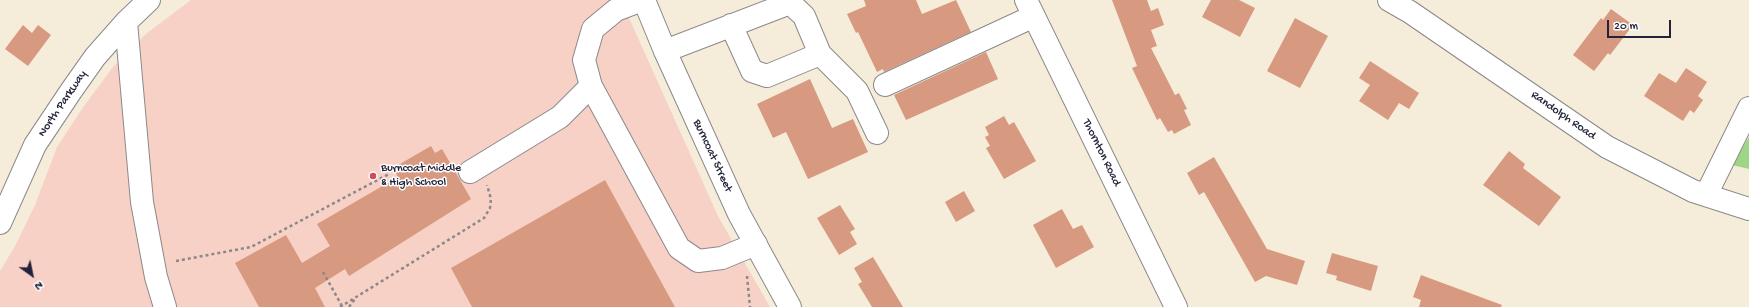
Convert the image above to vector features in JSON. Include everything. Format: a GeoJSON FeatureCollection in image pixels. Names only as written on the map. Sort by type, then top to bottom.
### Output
{"type":"FeatureCollection","features":[{"type":"Feature","properties":{"kind":"street","name":"North Parkway"},"geometry":{"type":"LineString","coordinates":[[0,223],[22,173],[44,132],[95,57],[126,22],[149,0]]}},
{"type":"Feature","properties":{"kind":"street"},"geometry":{"type":"LineString","coordinates":[[643,0],[616,10],[593,29],[584,60],[591,86],[679,248],[698,261],[722,258],[756,244]]}},
{"type":"Feature","properties":{"kind":"street","name":"Burncoat Street"},"geometry":{"type":"LineString","coordinates":[[643,0],[739,214],[790,307]]}},
{"type":"Feature","properties":{"kind":"street","name":"Randolph Road"},"geometry":{"type":"LineString","coordinates":[[1389,0],[1415,15],[1607,147],[1693,191],[1749,209]]}},
{"type":"Feature","properties":{"kind":"street"},"geometry":{"type":"LineString","coordinates":[[665,51],[790,3],[804,16],[820,54],[857,91],[877,134]]}},
{"type":"Feature","properties":{"kind":"street"},"geometry":{"type":"LineString","coordinates":[[885,84],[1030,8]]}},
{"type":"Feature","properties":{"kind":"street","name":"Thornton Road"},"geometry":{"type":"LineString","coordinates":[[1030,8],[1176,307]]}},
{"type":"Feature","properties":{"kind":"street"},"geometry":{"type":"LineString","coordinates":[[126,22],[142,202],[154,265],[165,307]]}},
{"type":"Feature","properties":{"kind":"street"},"geometry":{"type":"LineString","coordinates":[[731,25],[752,70],[767,76],[820,54]]}},
{"type":"Feature","properties":{"kind":"street"},"geometry":{"type":"LineString","coordinates":[[474,170],[560,117],[591,86]]}},
{"type":"Feature","properties":{"kind":"street"},"geometry":{"type":"LineString","coordinates":[[1706,195],[1749,108]]}},
{"type":"Feature","properties":{"kind":"path"},"geometry":{"type":"LineString","coordinates":[[323,272],[341,306],[484,218],[490,208],[492,199],[489,189],[474,170]]}},
{"type":"Feature","properties":{"kind":"path"},"geometry":{"type":"LineString","coordinates":[[154,265],[251,247],[389,174]]}},
{"type":"Feature","properties":{"kind":"path"},"geometry":{"type":"LineString","coordinates":[[746,273],[750,307]]}},
{"type":"Feature","properties":{"kind":"path"},"geometry":{"type":"LineString","coordinates":[[349,307],[356,297]]}},
{"type":"Feature","properties":{"kind":"shaded area","name":"Burncoat Middle & High School"},"geometry":{"type":"Polygon","coordinates":[[[191,0],[621,0],[718,216],[770,307],[0,307],[0,271],[15,246],[35,205],[57,147],[84,106],[113,67],[147,33],[191,0]]]}},
{"type":"Feature","properties":{"kind":"green space"},"geometry":{"type":"Polygon","coordinates":[[[1749,137],[1749,169],[1732,165],[1749,137]]]}},
{"type":"Feature","properties":{"kind":"building"},"geometry":{"type":"Polygon","coordinates":[[[864,0],[916,0],[922,14],[956,0],[971,32],[884,72],[883,69],[877,72],[858,32],[856,33],[847,14],[866,6],[864,0]]]}},
{"type":"Feature","properties":{"kind":"building"},"geometry":{"type":"Polygon","coordinates":[[[1112,0],[1147,0],[1151,11],[1158,8],[1164,25],[1151,30],[1157,46],[1151,48],[1175,95],[1179,93],[1187,109],[1184,110],[1191,125],[1174,134],[1172,130],[1168,132],[1160,118],[1157,120],[1132,68],[1137,66],[1112,0]]]}},
{"type":"Feature","properties":{"kind":"building"},"geometry":{"type":"Polygon","coordinates":[[[1211,0],[1239,0],[1255,8],[1240,37],[1202,17],[1211,0]]]}},
{"type":"Feature","properties":{"kind":"building"},"geometry":{"type":"Polygon","coordinates":[[[1611,9],[1633,25],[1610,55],[1608,53],[1594,71],[1573,55],[1601,18],[1603,20],[1611,9]]]}},
{"type":"Feature","properties":{"kind":"building"},"geometry":{"type":"Polygon","coordinates":[[[1295,18],[1328,36],[1300,88],[1267,71],[1295,18]]]}},
{"type":"Feature","properties":{"kind":"building"},"geometry":{"type":"Polygon","coordinates":[[[23,25],[32,33],[38,25],[51,35],[28,66],[5,49],[23,25]]]}},
{"type":"Feature","properties":{"kind":"building"},"geometry":{"type":"Polygon","coordinates":[[[986,52],[998,79],[906,120],[894,95],[986,52]]]}},
{"type":"Feature","properties":{"kind":"building"},"geometry":{"type":"Polygon","coordinates":[[[1370,61],[1419,93],[1409,109],[1399,103],[1388,120],[1359,101],[1370,85],[1359,78],[1370,61]]]}},
{"type":"Feature","properties":{"kind":"building"},"geometry":{"type":"Polygon","coordinates":[[[1686,68],[1707,82],[1698,96],[1703,100],[1694,113],[1690,110],[1683,121],[1644,96],[1659,73],[1676,83],[1686,68]]]}},
{"type":"Feature","properties":{"kind":"building"},"geometry":{"type":"Polygon","coordinates":[[[810,79],[832,128],[853,119],[868,152],[808,179],[786,132],[773,138],[757,104],[810,79]]]}},
{"type":"Feature","properties":{"kind":"building"},"geometry":{"type":"Polygon","coordinates":[[[1004,116],[1009,125],[1014,122],[1036,161],[1004,179],[986,148],[990,146],[985,137],[989,135],[985,127],[1004,116]]]}},
{"type":"Feature","properties":{"kind":"building"},"geometry":{"type":"Polygon","coordinates":[[[431,146],[435,153],[442,149],[471,199],[349,276],[345,269],[315,288],[325,307],[259,307],[235,263],[286,235],[302,263],[330,246],[317,224],[398,177],[393,168],[431,146]]]}},
{"type":"Feature","properties":{"kind":"building"},"geometry":{"type":"Polygon","coordinates":[[[1509,151],[1525,164],[1523,168],[1561,197],[1539,226],[1483,185],[1509,151]]]}},
{"type":"Feature","properties":{"kind":"building"},"geometry":{"type":"Polygon","coordinates":[[[1214,157],[1267,249],[1305,261],[1297,285],[1266,276],[1255,282],[1204,192],[1199,195],[1187,173],[1214,157]]]}},
{"type":"Feature","properties":{"kind":"building"},"geometry":{"type":"Polygon","coordinates":[[[605,180],[675,307],[472,307],[451,268],[605,180]]]}},
{"type":"Feature","properties":{"kind":"building"},"geometry":{"type":"Polygon","coordinates":[[[964,191],[975,211],[956,222],[945,202],[964,191]]]}},
{"type":"Feature","properties":{"kind":"building"},"geometry":{"type":"Polygon","coordinates":[[[840,205],[855,229],[850,232],[857,244],[839,255],[817,218],[840,205]]]}},
{"type":"Feature","properties":{"kind":"building"},"geometry":{"type":"Polygon","coordinates":[[[1062,209],[1073,229],[1082,225],[1094,247],[1056,268],[1033,225],[1062,209]]]}},
{"type":"Feature","properties":{"kind":"building"},"geometry":{"type":"Polygon","coordinates":[[[1332,253],[1378,266],[1371,291],[1336,280],[1337,276],[1326,273],[1332,253]]]}},
{"type":"Feature","properties":{"kind":"building"},"geometry":{"type":"Polygon","coordinates":[[[873,257],[903,307],[872,307],[858,284],[862,282],[854,268],[873,257]]]}},
{"type":"Feature","properties":{"kind":"building"},"geometry":{"type":"Polygon","coordinates":[[[1421,275],[1502,305],[1501,307],[1419,307],[1421,300],[1413,297],[1421,275]]]}},
{"type":"Feature","properties":{"kind":"place","name":"Burncoat Middle & High School"},"geometry":{"type":"Point","coordinates":[373,176]}}]}
